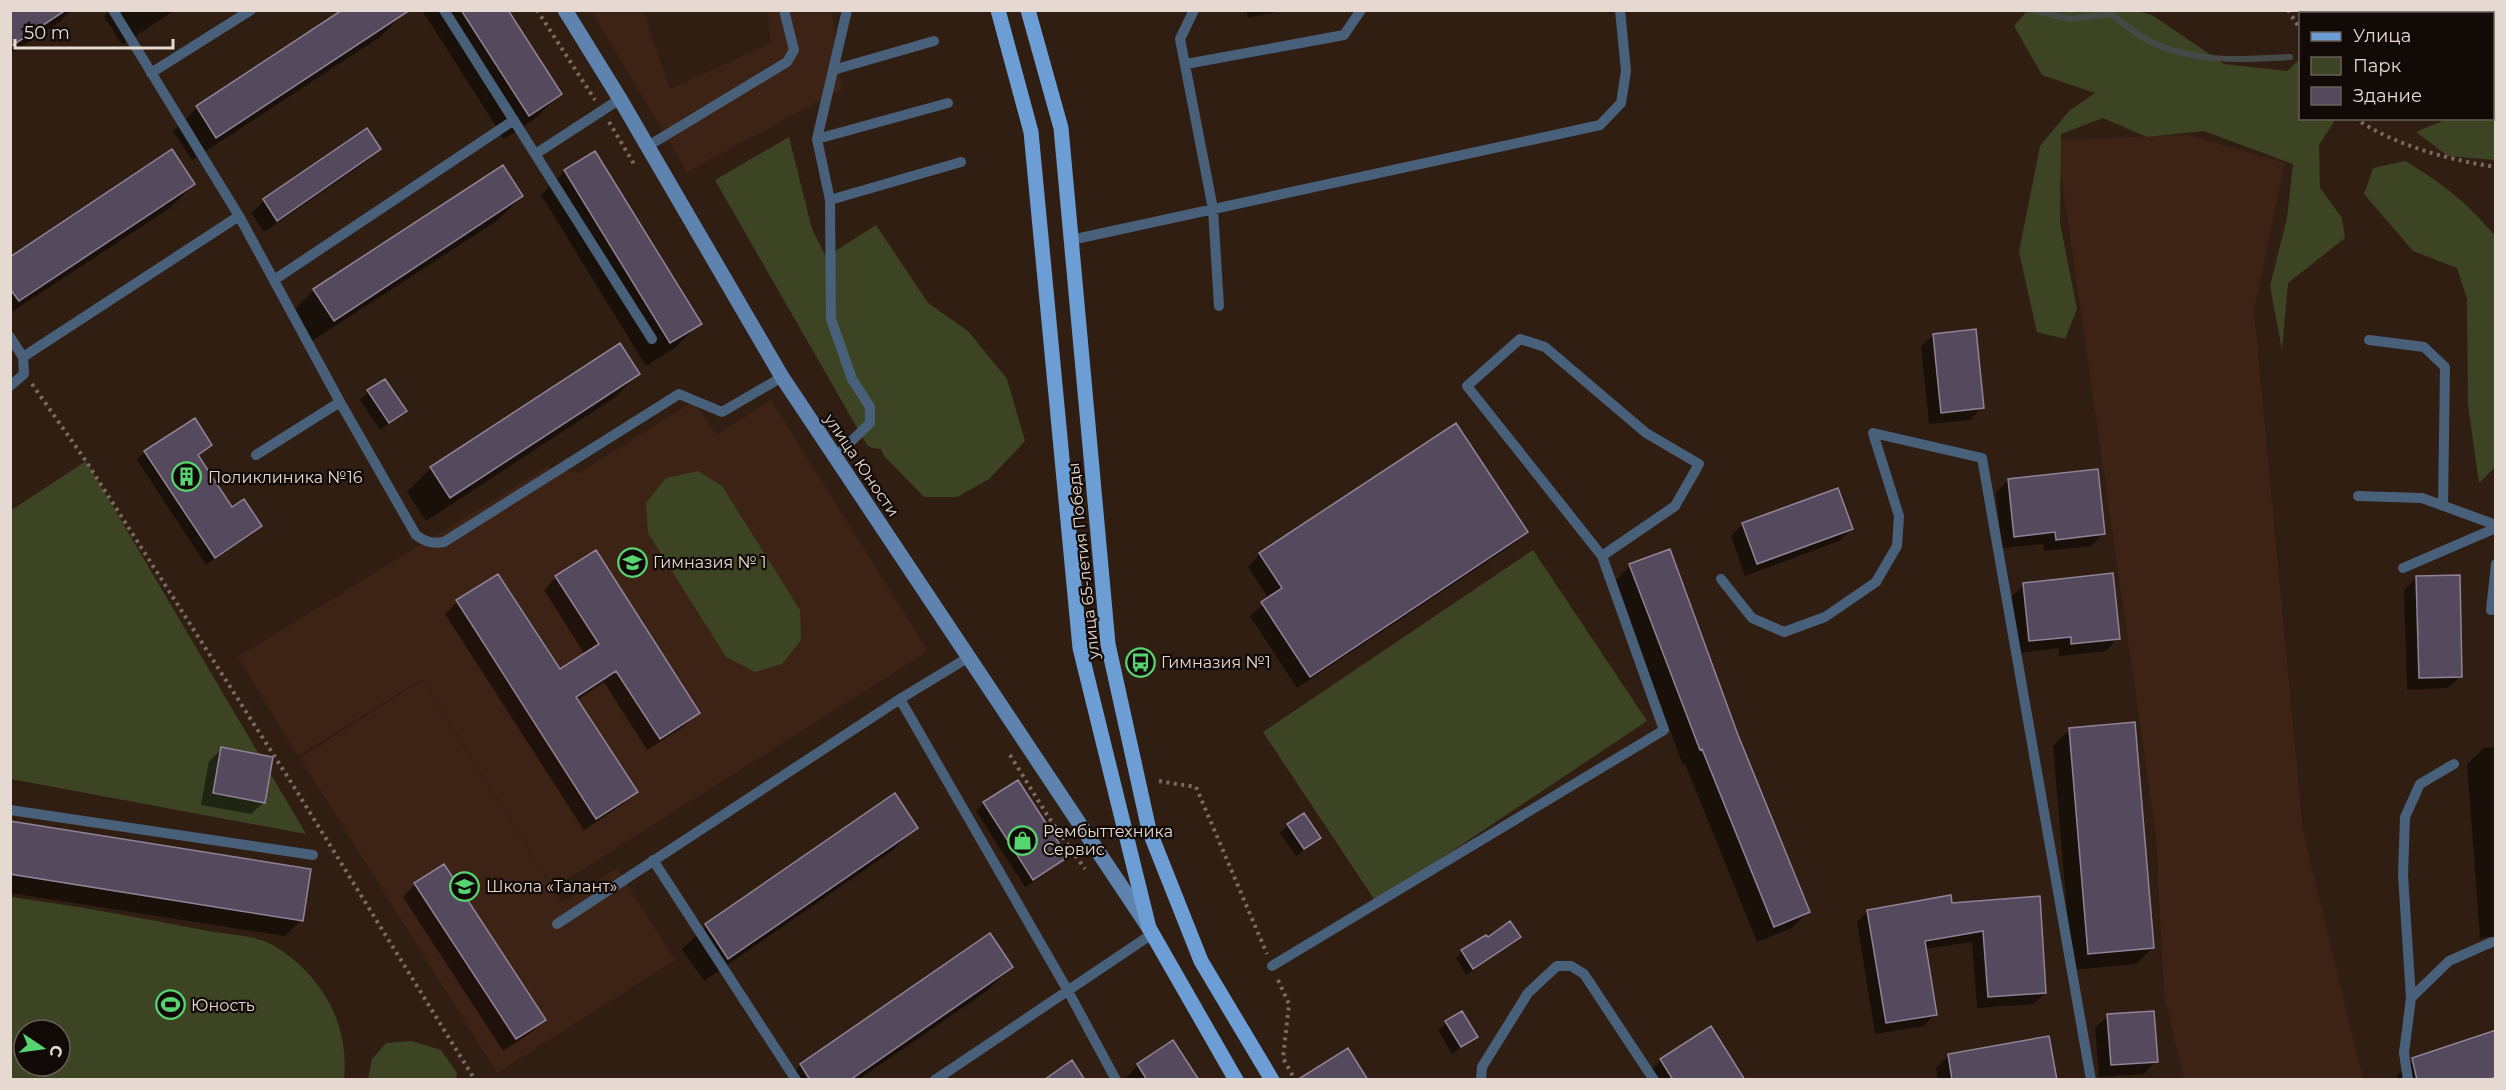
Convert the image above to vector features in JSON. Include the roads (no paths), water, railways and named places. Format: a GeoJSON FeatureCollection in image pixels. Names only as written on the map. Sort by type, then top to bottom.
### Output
{"type":"FeatureCollection","features":[{"type":"Feature","properties":{"kind":"main road","name":"улица 65-летия Победы"},"geometry":{"type":"LineString","coordinates":[[998,10],[1031,132],[1080,648],[1150,931],[1236,1080]]}},
{"type":"Feature","properties":{"kind":"main road","name":"улица 65-летия Победы"},"geometry":{"type":"LineString","coordinates":[[1028,10],[1061,128],[1108,644],[1149,830],[1201,961],[1272,1080]]}},
{"type":"Feature","properties":{"kind":"street","name":"улица Юности"},"geometry":{"type":"LineString","coordinates":[[565,10],[648,146],[782,377],[1150,931]]}},
{"type":"Feature","properties":{"kind":"lane"},"geometry":{"type":"LineString","coordinates":[[113,10],[239,216],[340,402],[416,535],[423,540],[444,542],[679,394],[722,412],[782,377]]}},
{"type":"Feature","properties":{"kind":"lane"},"geometry":{"type":"LineString","coordinates":[[152,73],[251,10]]}},
{"type":"Feature","properties":{"kind":"lane"},"geometry":{"type":"LineString","coordinates":[[444,10],[537,153],[652,339]]}},
{"type":"Feature","properties":{"kind":"lane"},"geometry":{"type":"LineString","coordinates":[[648,146],[787,62],[794,50],[784,10]]}},
{"type":"Feature","properties":{"kind":"lane"},"geometry":{"type":"LineString","coordinates":[[835,457],[870,423],[870,407],[852,379],[831,319],[830,200],[817,139],[847,10]]}},
{"type":"Feature","properties":{"kind":"lane"},"geometry":{"type":"LineString","coordinates":[[1194,10],[1180,39],[1213,208],[1219,306]]}},
{"type":"Feature","properties":{"kind":"lane"},"geometry":{"type":"LineString","coordinates":[[1186,64],[1344,35],[1361,10]]}},
{"type":"Feature","properties":{"kind":"lane"},"geometry":{"type":"LineString","coordinates":[[1071,240],[1600,125],[1622,103],[1626,71],[1620,10]]}},
{"type":"Feature","properties":{"kind":"lane"},"geometry":{"type":"LineString","coordinates":[[833,70],[934,41]]}},
{"type":"Feature","properties":{"kind":"lane"},"geometry":{"type":"LineString","coordinates":[[537,153],[620,99]]}},
{"type":"Feature","properties":{"kind":"lane"},"geometry":{"type":"LineString","coordinates":[[817,139],[948,103]]}},
{"type":"Feature","properties":{"kind":"lane"},"geometry":{"type":"LineString","coordinates":[[274,280],[514,120]]}},
{"type":"Feature","properties":{"kind":"lane"},"geometry":{"type":"LineString","coordinates":[[830,200],[962,162]]}},
{"type":"Feature","properties":{"kind":"lane"},"geometry":{"type":"LineString","coordinates":[[23,357],[239,216]]}},
{"type":"Feature","properties":{"kind":"lane"},"geometry":{"type":"LineString","coordinates":[[10,337],[23,357],[24,374],[10,386]]}},
{"type":"Feature","properties":{"kind":"lane"},"geometry":{"type":"LineString","coordinates":[[1272,966],[1665,730],[1602,556],[1467,386],[1520,339],[1545,347],[1646,433],[1699,464],[1675,506],[1602,556]]}},
{"type":"Feature","properties":{"kind":"lane"},"geometry":{"type":"LineString","coordinates":[[2369,340],[2424,347],[2445,367],[2443,506]]}},
{"type":"Feature","properties":{"kind":"lane"},"geometry":{"type":"LineString","coordinates":[[256,455],[340,402]]}},
{"type":"Feature","properties":{"kind":"lane"},"geometry":{"type":"LineString","coordinates":[[1721,579],[1752,618],[1784,632],[1825,617],[1876,582],[1897,546],[1899,516],[1874,433],[1982,458],[2091,1080]]}},
{"type":"Feature","properties":{"kind":"lane"},"geometry":{"type":"LineString","coordinates":[[2358,496],[2422,498],[2496,527]]}},
{"type":"Feature","properties":{"kind":"lane"},"geometry":{"type":"LineString","coordinates":[[2403,568],[2496,527]]}},
{"type":"Feature","properties":{"kind":"lane"},"geometry":{"type":"LineString","coordinates":[[2491,610],[2496,564]]}},
{"type":"Feature","properties":{"kind":"lane"},"geometry":{"type":"LineString","coordinates":[[557,924],[900,699],[969,657]]}},
{"type":"Feature","properties":{"kind":"lane"},"geometry":{"type":"LineString","coordinates":[[900,699],[1068,991],[1116,1080]]}},
{"type":"Feature","properties":{"kind":"lane"},"geometry":{"type":"LineString","coordinates":[[2408,1080],[2404,1053],[2411,999],[2403,876],[2405,817],[2420,784],[2454,764]]}},
{"type":"Feature","properties":{"kind":"lane"},"geometry":{"type":"LineString","coordinates":[[10,810],[313,855]]}},
{"type":"Feature","properties":{"kind":"lane"},"geometry":{"type":"LineString","coordinates":[[653,860],[796,1080]]}},
{"type":"Feature","properties":{"kind":"lane"},"geometry":{"type":"LineString","coordinates":[[935,1080],[1068,991],[1150,931]]}},
{"type":"Feature","properties":{"kind":"lane"},"geometry":{"type":"LineString","coordinates":[[2411,999],[2449,961],[2492,942]]}},
{"type":"Feature","properties":{"kind":"lane"},"geometry":{"type":"LineString","coordinates":[[1480,1080],[1482,1067],[1528,993],[1557,966],[1571,966],[1584,974],[1654,1080]]}},
{"type":"Feature","properties":{"kind":"waterway"},"geometry":{"type":"LineString","coordinates":[[2034,10],[2069,19],[2111,14],[2149,41],[2201,57],[2236,59],[2290,57]]}},
{"type":"Feature","properties":{"kind":"place","name":"Поликлиника №16"},"geometry":{"type":"Point","coordinates":[187,477]}},
{"type":"Feature","properties":{"kind":"place","name":"Гимназия № 1"},"geometry":{"type":"Point","coordinates":[632,562]}},
{"type":"Feature","properties":{"kind":"place","name":"Гимназия №1"},"geometry":{"type":"Point","coordinates":[1140,662]}},
{"type":"Feature","properties":{"kind":"place","name":"Рембыттехника Сервис"},"geometry":{"type":"Point","coordinates":[1022,840]}},
{"type":"Feature","properties":{"kind":"place","name":"Школа «Талант»"},"geometry":{"type":"Point","coordinates":[465,886]}},
{"type":"Feature","properties":{"kind":"place","name":"Юность"},"geometry":{"type":"Point","coordinates":[170,1005]}}]}
